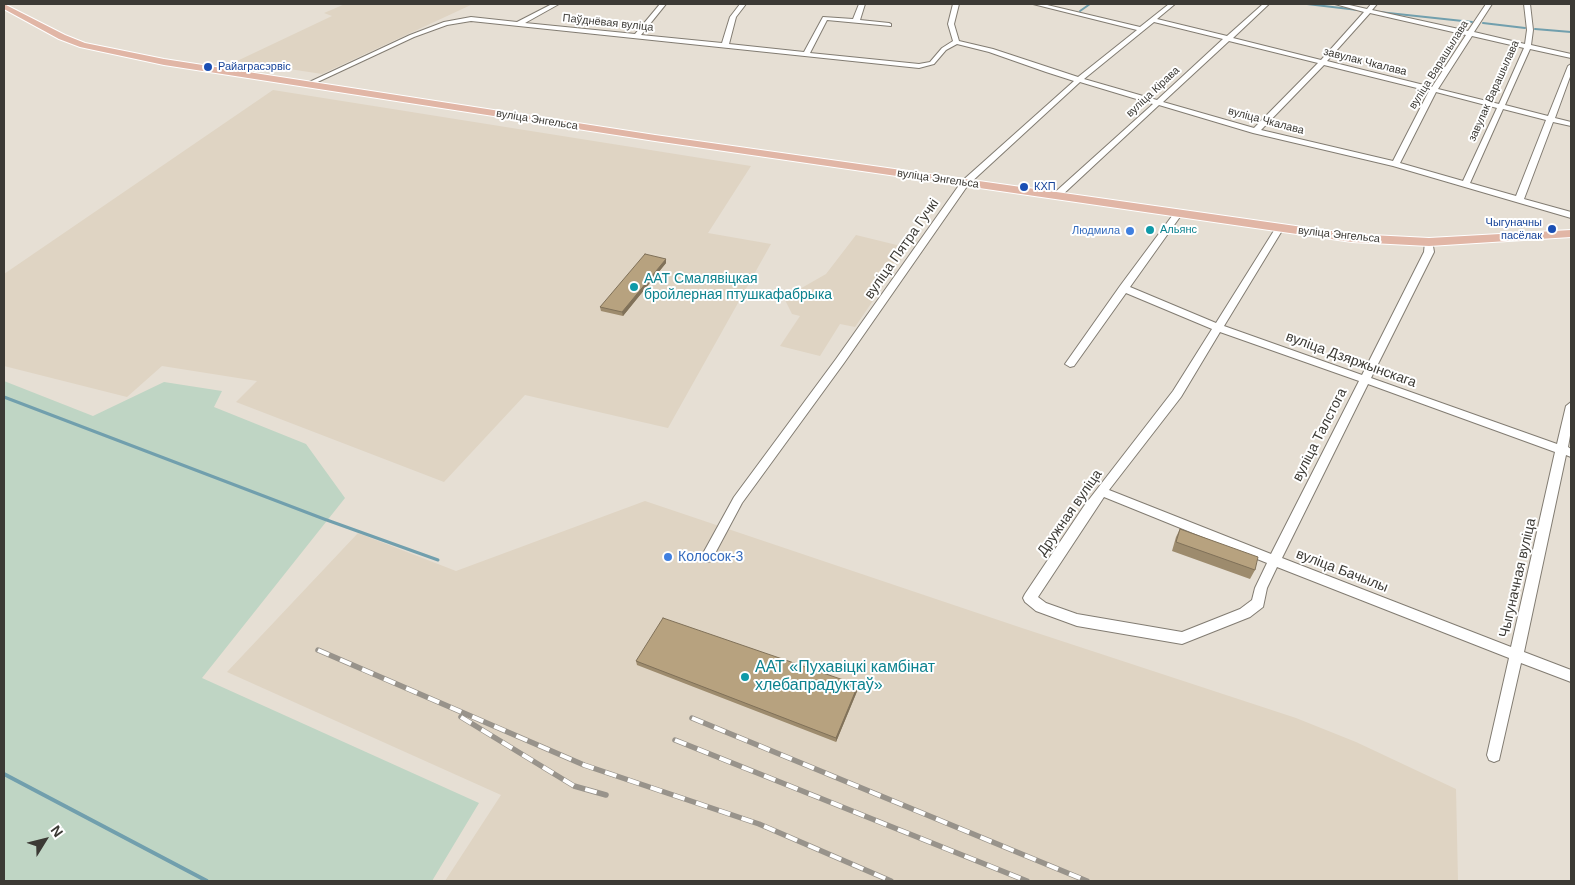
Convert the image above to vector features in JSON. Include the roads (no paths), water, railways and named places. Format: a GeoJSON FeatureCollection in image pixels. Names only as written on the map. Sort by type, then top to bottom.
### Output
{"type":"FeatureCollection","features":[{"type":"Feature","properties":{"kind":"main road","name":"вуліца Энгельса"},"geometry":{"type":"LineString","coordinates":[[4,6],[62,37],[83,45],[164,62],[307,85],[1279,229],[1352,238],[1430,242],[1571,234]]}},
{"type":"Feature","properties":{"kind":"street"},"geometry":{"type":"LineString","coordinates":[[518,24],[556,4]]}},
{"type":"Feature","properties":{"kind":"street"},"geometry":{"type":"LineString","coordinates":[[636,37],[663,4]]}},
{"type":"Feature","properties":{"kind":"street"},"geometry":{"type":"LineString","coordinates":[[725,46],[733,17],[743,4]]}},
{"type":"Feature","properties":{"kind":"street"},"geometry":{"type":"LineString","coordinates":[[856,21],[862,4]]}},
{"type":"Feature","properties":{"kind":"street"},"geometry":{"type":"LineString","coordinates":[[956,4],[951,24],[956,42]]}},
{"type":"Feature","properties":{"kind":"street"},"geometry":{"type":"LineString","coordinates":[[1042,4],[1142,29]]}},
{"type":"Feature","properties":{"kind":"street","name":"вуліца Пятра Гучкі"},"geometry":{"type":"LineString","coordinates":[[708,557],[738,500],[840,361],[965,183],[1080,79],[1172,4]]}},
{"type":"Feature","properties":{"kind":"street","name":"вуліца Кірава"},"geometry":{"type":"LineString","coordinates":[[1056,196],[1266,4]]}},
{"type":"Feature","properties":{"kind":"street"},"geometry":{"type":"LineString","coordinates":[[1338,4],[1571,56]]}},
{"type":"Feature","properties":{"kind":"street"},"geometry":{"type":"LineString","coordinates":[[1256,131],[1323,62],[1374,4]]}},
{"type":"Feature","properties":{"kind":"street","name":"вуліца Варашылава"},"geometry":{"type":"LineString","coordinates":[[1395,164],[1434,89],[1471,35],[1489,4]]}},
{"type":"Feature","properties":{"kind":"street","name":"завулак Варашылава"},"geometry":{"type":"LineString","coordinates":[[1466,184],[1528,47],[1530,30],[1527,4]]}},
{"type":"Feature","properties":{"kind":"street"},"geometry":{"type":"LineString","coordinates":[[806,54],[824,18],[889,25]]}},
{"type":"Feature","properties":{"kind":"street","name":"Паўднёвая вуліца"},"geometry":{"type":"LineString","coordinates":[[307,85],[412,36],[446,23],[471,19],[919,66],[932,62],[944,49],[956,42]]}},
{"type":"Feature","properties":{"kind":"street","name":"завулак Чкалава"},"geometry":{"type":"LineString","coordinates":[[1153,20],[1571,124]]}},
{"type":"Feature","properties":{"kind":"street","name":"вуліца Чкалава"},"geometry":{"type":"LineString","coordinates":[[956,42],[991,50],[1048,71],[1256,131],[1395,164],[1571,215]]}},
{"type":"Feature","properties":{"kind":"street"},"geometry":{"type":"LineString","coordinates":[[1519,200],[1571,66]]}},
{"type":"Feature","properties":{"kind":"street"},"geometry":{"type":"LineString","coordinates":[[1070,364],[1178,214]]}},
{"type":"Feature","properties":{"kind":"street","name":"Дружная вуліца"},"geometry":{"type":"LineString","coordinates":[[1261,588],[1258,603],[1245,613],[1182,638],[1077,620],[1041,607],[1030,598],[1088,509],[1103,492],[1176,394],[1279,229]]}},
{"type":"Feature","properties":{"kind":"street","name":"вуліца Талстога"},"geometry":{"type":"LineString","coordinates":[[1261,588],[1429,252],[1430,242]]}},
{"type":"Feature","properties":{"kind":"street","name":"вуліца Дзяржынскага"},"geometry":{"type":"LineString","coordinates":[[1123,288],[1217,327],[1567,451]]}},
{"type":"Feature","properties":{"kind":"street","name":"Чыгуначная вуліца"},"geometry":{"type":"LineString","coordinates":[[1494,755],[1516,655],[1567,451],[1571,406]]}},
{"type":"Feature","properties":{"kind":"street","name":"вуліца Бачылы"},"geometry":{"type":"LineString","coordinates":[[1103,492],[1571,676]]}},
{"type":"Feature","properties":{"kind":"waterway"},"geometry":{"type":"LineString","coordinates":[[1080,11],[1090,4]]}},
{"type":"Feature","properties":{"kind":"waterway"},"geometry":{"type":"LineString","coordinates":[[1307,4],[1358,10]]}},
{"type":"Feature","properties":{"kind":"waterway"},"geometry":{"type":"LineString","coordinates":[[1379,12],[1472,22]]}},
{"type":"Feature","properties":{"kind":"waterway"},"geometry":{"type":"LineString","coordinates":[[1483,23],[1525,28]]}},
{"type":"Feature","properties":{"kind":"waterway"},"geometry":{"type":"LineString","coordinates":[[1535,29],[1571,32]]}},
{"type":"Feature","properties":{"kind":"waterway"},"geometry":{"type":"LineString","coordinates":[[4,397],[324,519],[438,560]]}},
{"type":"Feature","properties":{"kind":"waterway"},"geometry":{"type":"LineString","coordinates":[[4,774],[207,881]]}},
{"type":"Feature","properties":{"kind":"railway"},"geometry":{"type":"LineString","coordinates":[[318,650],[584,765],[759,824],[891,881]]}},
{"type":"Feature","properties":{"kind":"railway"},"geometry":{"type":"LineString","coordinates":[[461,717],[574,786],[606,795]]}},
{"type":"Feature","properties":{"kind":"railway"},"geometry":{"type":"LineString","coordinates":[[692,718],[1087,881]]}},
{"type":"Feature","properties":{"kind":"railway"},"geometry":{"type":"LineString","coordinates":[[675,740],[1027,881]]}},
{"type":"Feature","properties":{"kind":"place","name":"Райаграсэрвіс"},"geometry":{"type":"Point","coordinates":[208,67]}},
{"type":"Feature","properties":{"kind":"place","name":"КХП"},"geometry":{"type":"Point","coordinates":[1024,187]}},
{"type":"Feature","properties":{"kind":"place","name":"Чыгуначны пасёлак"},"geometry":{"type":"Point","coordinates":[1552,229]}},
{"type":"Feature","properties":{"kind":"place","name":"Альянс"},"geometry":{"type":"Point","coordinates":[1150,230]}},
{"type":"Feature","properties":{"kind":"place","name":"Людмила"},"geometry":{"type":"Point","coordinates":[1130,231]}},
{"type":"Feature","properties":{"kind":"place","name":"ААТ Смалявіцкая бройлерная птушкафабрыка"},"geometry":{"type":"Point","coordinates":[634,287]}},
{"type":"Feature","properties":{"kind":"place","name":"Колосок-3"},"geometry":{"type":"Point","coordinates":[668,557]}},
{"type":"Feature","properties":{"kind":"place","name":"ААТ «Пухавіцкі камбінат хлебапрадуктаў»"},"geometry":{"type":"Point","coordinates":[745,677]}}]}
